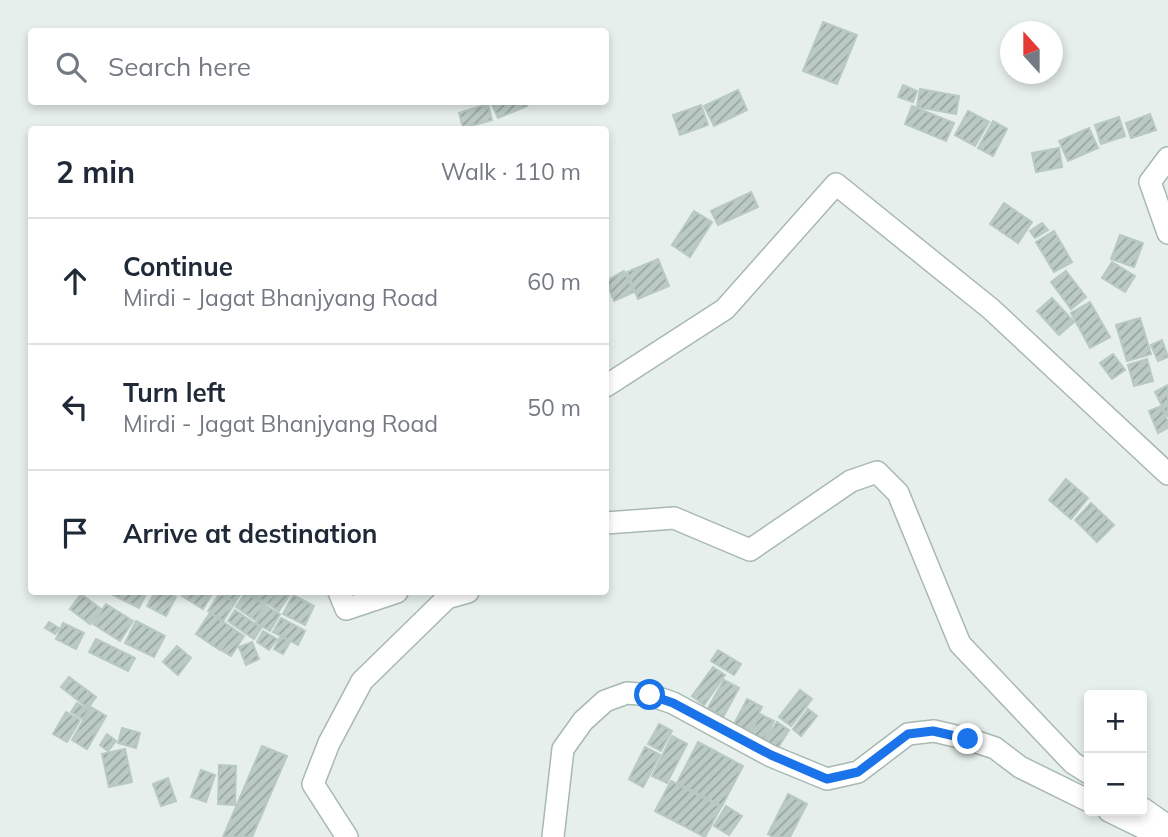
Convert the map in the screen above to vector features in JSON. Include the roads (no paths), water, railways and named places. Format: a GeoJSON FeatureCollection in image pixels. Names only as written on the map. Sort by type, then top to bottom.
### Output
{"type":"FeatureCollection","features":[{"type":"Feature","properties":{"kind":"street"},"geometry":{"type":"LineString","coordinates":[[1168,158],[1150,182],[1168,233]]}},
{"type":"Feature","properties":{"kind":"street"},"geometry":{"type":"LineString","coordinates":[[609,384],[726,309],[836,184],[991,309],[1168,474]]}},
{"type":"Feature","properties":{"kind":"street"},"geometry":{"type":"LineString","coordinates":[[609,523],[674,518],[750,550],[851,481],[877,472],[898,493],[960,644],[1073,763],[1084,770]]}},
{"type":"Feature","properties":{"kind":"street"},"geometry":{"type":"LineString","coordinates":[[340,595],[346,609],[388,595]]}},
{"type":"Feature","properties":{"kind":"street"},"geometry":{"type":"LineString","coordinates":[[347,837],[313,785],[329,743],[362,681],[447,598],[458,595]]}},
{"type":"Feature","properties":{"kind":"street"},"geometry":{"type":"LineString","coordinates":[[554,837],[563,750],[583,721],[605,701],[627,692],[650,695],[673,703],[771,755],[827,779],[858,772],[908,734],[933,731],[995,748],[1020,767],[1084,799]]}},
{"type":"Feature","properties":{"kind":"street"},"geometry":{"type":"LineString","coordinates":[[1147,811],[1168,826]]}},
{"type":"Feature","properties":{"kind":"street"},"geometry":{"type":"LineString","coordinates":[[1119,816],[1162,837]]}}]}
